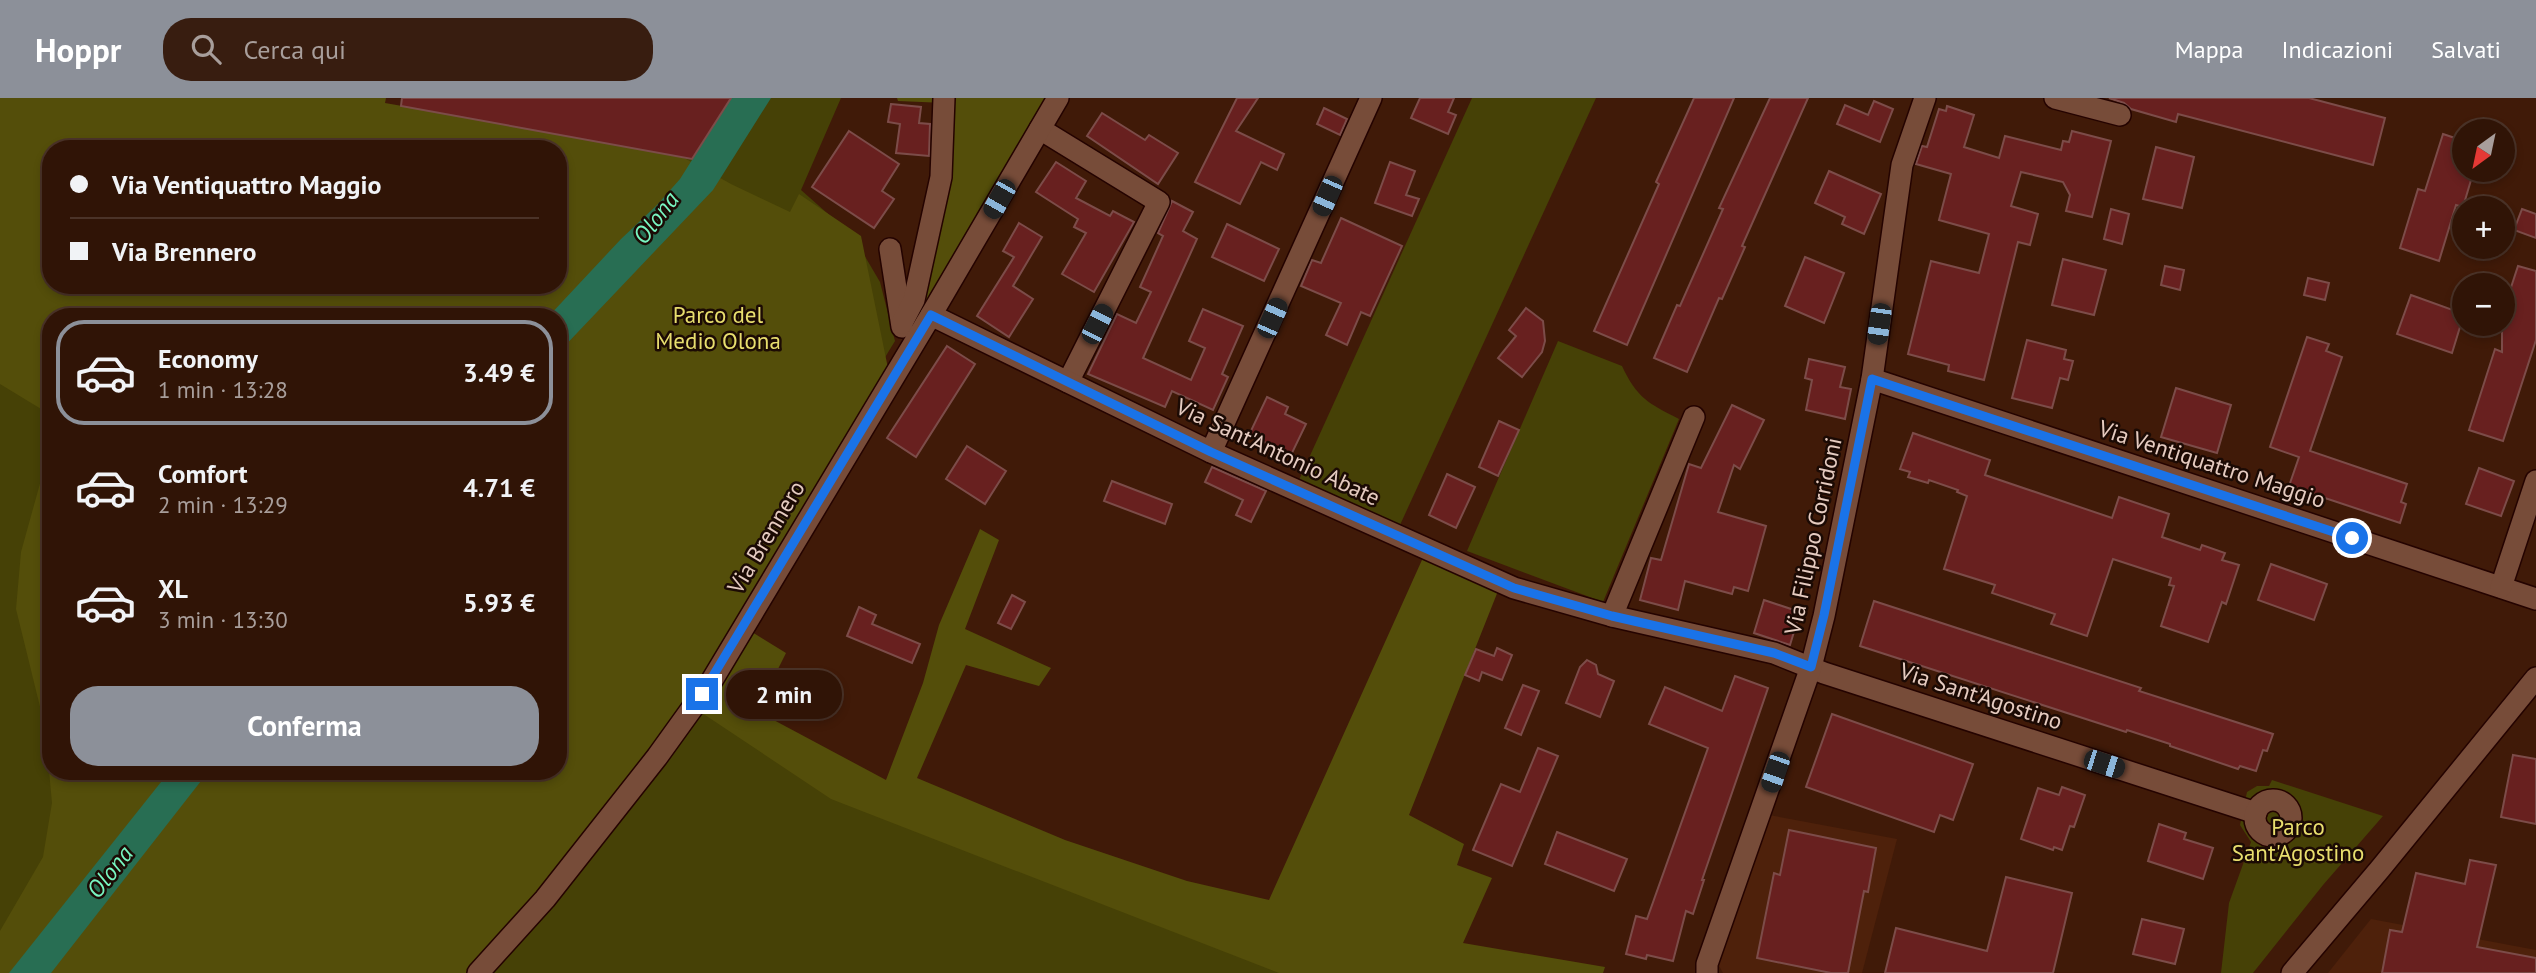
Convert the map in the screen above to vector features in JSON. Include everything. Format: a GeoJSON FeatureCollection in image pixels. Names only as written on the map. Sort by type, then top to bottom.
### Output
{"type":"FeatureCollection","features":[{"type":"Feature","properties":{"kind":"street"},"geometry":{"type":"LineString","coordinates":[[902,323],[914,300],[942,177],[944,98]]}},
{"type":"Feature","properties":{"kind":"street","name":"Via Brennero"},"geometry":{"type":"LineString","coordinates":[[478,973],[545,899],[657,757],[711,682],[1058,98]]}},
{"type":"Feature","properties":{"kind":"street"},"geometry":{"type":"LineString","coordinates":[[1211,452],[1371,98]]}},
{"type":"Feature","properties":{"kind":"street","name":"Via Filippo Corridoni"},"geometry":{"type":"LineString","coordinates":[[1707,973],[1707,964],[1811,667],[1824,615],[1872,379],[1900,176],[1925,98]]}},
{"type":"Feature","properties":{"kind":"street"},"geometry":{"type":"LineString","coordinates":[[2055,98],[2120,114]]}},
{"type":"Feature","properties":{"kind":"street"},"geometry":{"type":"LineString","coordinates":[[1040,129],[1159,202],[1068,382]]}},
{"type":"Feature","properties":{"kind":"street"},"geometry":{"type":"LineString","coordinates":[[890,249],[902,323],[902,361]]}},
{"type":"Feature","properties":{"kind":"street","name":"Via Sant'Antonio Abate"},"geometry":{"type":"LineString","coordinates":[[931,315],[1211,452],[1514,588],[1612,616],[1774,653],[1811,667]]}},
{"type":"Feature","properties":{"kind":"street","name":"Via Ventiquattro Maggio"},"geometry":{"type":"LineString","coordinates":[[1872,379],[2536,598]]}},
{"type":"Feature","properties":{"kind":"street"},"geometry":{"type":"LineString","coordinates":[[1612,616],[1694,417]]}},
{"type":"Feature","properties":{"kind":"street"},"geometry":{"type":"LineString","coordinates":[[2501,587],[2536,481]]}},
{"type":"Feature","properties":{"kind":"street","name":"Via Sant'Agostino"},"geometry":{"type":"LineString","coordinates":[[1811,667],[2256,813]]}},
{"type":"Feature","properties":{"kind":"street"},"geometry":{"type":"LineString","coordinates":[[2292,973],[2536,678]]}},
{"type":"Feature","properties":{"kind":"shaded area"},"geometry":{"type":"Polygon","coordinates":[[[1769,815],[1897,839],[1862,973],[1723,973],[1717,962],[1769,815]]]}},
{"type":"Feature","properties":{"kind":"shaded area"},"geometry":{"type":"Polygon","coordinates":[[[2371,919],[2536,950],[2536,973],[2328,973],[2371,919]]]}},
{"type":"Feature","properties":{"kind":"green space","name":"Parco del Medio Olona"},"geometry":{"type":"Polygon","coordinates":[[[0,98],[382,103],[476,124],[478,98],[841,98],[801,190],[853,236],[880,282],[895,341],[678,696],[1085,866],[1511,973],[0,973],[0,98]]]}},
{"type":"Feature","properties":{"kind":"green space","name":"Parco del Medio Olona"},"geometry":{"type":"Polygon","coordinates":[[[0,98],[386,98],[385,103],[677,154],[790,212],[799,194],[861,236],[890,378],[744,627],[786,653],[757,711],[886,780],[923,683],[939,625],[980,529],[999,540],[965,629],[1051,668],[1039,686],[966,665],[917,778],[1065,840],[1187,881],[1269,900],[1426,551],[1498,591],[1409,815],[1464,844],[1457,865],[1492,878],[1463,943],[1605,967],[1603,973],[1279,973],[831,799],[693,707],[477,973],[0,973],[0,931],[43,857],[52,803],[50,780],[567,780],[567,308],[42,308],[42,410],[0,384],[0,98]]]}},
{"type":"Feature","properties":{"kind":"green space"},"geometry":{"type":"Polygon","coordinates":[[[897,98],[1057,98],[902,361],[945,103],[898,101],[897,98]]]}},
{"type":"Feature","properties":{"kind":"green space"},"geometry":{"type":"Polygon","coordinates":[[[1472,98],[1596,98],[1400,525],[1299,480],[1472,98]]]}},
{"type":"Feature","properties":{"kind":"green space"},"geometry":{"type":"Polygon","coordinates":[[[1558,341],[1622,366],[1638,393],[1679,419],[1603,602],[1467,551],[1558,341]]]}},
{"type":"Feature","properties":{"kind":"green space","name":"Parco del Medio Olona"},"geometry":{"type":"Polygon","coordinates":[[[42,476],[42,715],[16,609],[21,552],[42,476]]]}},
{"type":"Feature","properties":{"kind":"green space","name":"Parco Sant'Agostino"},"geometry":{"type":"Polygon","coordinates":[[[2272,780],[2383,816],[2323,885],[2253,973],[2221,973],[2229,903],[2251,842],[2240,825],[2247,792],[2257,786],[2269,786],[2272,780]]]}},
{"type":"Feature","properties":{"kind":"water","name":"Olona"},"geometry":{"type":"Polygon","coordinates":[[[731,98],[771,98],[713,190],[567,344],[567,308],[556,308],[680,179],[731,98]]]}},
{"type":"Feature","properties":{"kind":"water","name":"Olona"},"geometry":{"type":"Polygon","coordinates":[[[163,780],[202,780],[51,973],[9,973],[163,780]]]}},
{"type":"Feature","properties":{"kind":"building"},"geometry":{"type":"Polygon","coordinates":[[[402,98],[731,98],[692,159],[401,106],[402,98]]]}},
{"type":"Feature","properties":{"kind":"building"},"geometry":{"type":"Polygon","coordinates":[[[1237,98],[1258,98],[1236,131],[1284,154],[1277,170],[1261,162],[1240,204],[1195,182],[1237,98]]]}},
{"type":"Feature","properties":{"kind":"building"},"geometry":{"type":"Polygon","coordinates":[[[1420,98],[1454,98],[1448,112],[1456,115],[1448,134],[1411,118],[1420,98]]]}},
{"type":"Feature","properties":{"kind":"building"},"geometry":{"type":"Polygon","coordinates":[[[1694,98],[1734,98],[1627,345],[1594,331],[1694,98]]]}},
{"type":"Feature","properties":{"kind":"building"},"geometry":{"type":"Polygon","coordinates":[[[1770,98],[1808,98],[1742,246],[1745,247],[1722,299],[1719,298],[1687,372],[1654,358],[1677,305],[1680,306],[1723,209],[1719,208],[1770,98]]]}},
{"type":"Feature","properties":{"kind":"building"},"geometry":{"type":"Polygon","coordinates":[[[2109,98],[2309,98],[2385,118],[2373,165],[2178,114],[2176,122],[2131,109],[2124,103],[2109,98]]]}},
{"type":"Feature","properties":{"kind":"building"},"geometry":{"type":"Polygon","coordinates":[[[1874,101],[1893,109],[1880,142],[1837,124],[1845,105],[1868,115],[1874,101]]]}},
{"type":"Feature","properties":{"kind":"building"},"geometry":{"type":"Polygon","coordinates":[[[891,104],[921,107],[919,123],[930,124],[929,156],[896,153],[900,124],[888,122],[891,104]]]}},
{"type":"Feature","properties":{"kind":"building"},"geometry":{"type":"Polygon","coordinates":[[[1947,106],[1974,115],[1964,147],[1999,158],[2005,136],[2061,150],[2063,141],[2069,142],[2072,131],[2111,141],[2092,217],[2066,211],[2070,195],[2063,182],[2021,172],[2011,206],[2038,214],[2030,245],[2018,242],[1984,380],[1948,371],[1949,365],[1908,354],[1931,261],[1979,273],[1989,234],[1939,220],[1951,174],[1916,164],[1922,146],[1927,147],[1939,109],[1946,111],[1947,106]]]}},
{"type":"Feature","properties":{"kind":"building"},"geometry":{"type":"Polygon","coordinates":[[[1324,108],[1347,119],[1340,135],[1317,124],[1324,108]]]}},
{"type":"Feature","properties":{"kind":"building"},"geometry":{"type":"Polygon","coordinates":[[[1102,113],[1145,140],[1149,135],[1178,153],[1158,184],[1087,136],[1102,113]]]}},
{"type":"Feature","properties":{"kind":"building"},"geometry":{"type":"Polygon","coordinates":[[[849,131],[899,164],[882,191],[894,199],[874,228],[812,187],[849,131]]]}},
{"type":"Feature","properties":{"kind":"building"},"geometry":{"type":"Polygon","coordinates":[[[2443,134],[2452,137],[2452,182],[2470,182],[2466,196],[2452,196],[2452,218],[2439,261],[2400,248],[2418,189],[2425,191],[2443,134]]]}},
{"type":"Feature","properties":{"kind":"building"},"geometry":{"type":"Polygon","coordinates":[[[2156,147],[2194,157],[2182,208],[2143,199],[2156,147]]]}},
{"type":"Feature","properties":{"kind":"building"},"geometry":{"type":"Polygon","coordinates":[[[1056,162],[1086,181],[1076,198],[1110,216],[1113,211],[1134,222],[1094,292],[1062,274],[1086,233],[1074,227],[1078,219],[1036,192],[1056,162]]]}},
{"type":"Feature","properties":{"kind":"building"},"geometry":{"type":"Polygon","coordinates":[[[1390,162],[1415,171],[1406,195],[1419,199],[1412,216],[1375,203],[1390,162]]]}},
{"type":"Feature","properties":{"kind":"building"},"geometry":{"type":"Polygon","coordinates":[[[1829,171],[1881,194],[1864,234],[1842,224],[1845,217],[1815,203],[1829,171]]]}},
{"type":"Feature","properties":{"kind":"building"},"geometry":{"type":"Polygon","coordinates":[[[1172,201],[1193,212],[1183,231],[1197,239],[1143,358],[1191,380],[1205,348],[1189,341],[1203,309],[1243,326],[1222,374],[1228,377],[1213,410],[1172,391],[1165,407],[1088,374],[1117,314],[1136,323],[1151,292],[1140,287],[1163,236],[1158,233],[1172,201]]]}},
{"type":"Feature","properties":{"kind":"building"},"geometry":{"type":"Polygon","coordinates":[[[2111,209],[2129,214],[2122,244],[2104,239],[2111,209]]]}},
{"type":"Feature","properties":{"kind":"building"},"geometry":{"type":"Polygon","coordinates":[[[2522,209],[2536,214],[2536,238],[2515,230],[2522,209]]]}},
{"type":"Feature","properties":{"kind":"building"},"geometry":{"type":"Polygon","coordinates":[[[1341,218],[1402,246],[1370,316],[1361,312],[1347,345],[1326,335],[1341,303],[1301,286],[1312,260],[1321,263],[1341,218]]]}},
{"type":"Feature","properties":{"kind":"building"},"geometry":{"type":"Polygon","coordinates":[[[1019,223],[1042,237],[1013,286],[1033,299],[1009,337],[977,316],[1014,257],[1003,251],[1019,223]]]}},
{"type":"Feature","properties":{"kind":"building"},"geometry":{"type":"Polygon","coordinates":[[[1227,224],[1279,249],[1264,281],[1212,257],[1227,224]]]}},
{"type":"Feature","properties":{"kind":"building"},"geometry":{"type":"Polygon","coordinates":[[[1805,257],[1844,273],[1824,323],[1785,306],[1805,257]]]}},
{"type":"Feature","properties":{"kind":"building"},"geometry":{"type":"Polygon","coordinates":[[[2063,259],[2106,270],[2094,315],[2052,305],[2063,259]]]}},
{"type":"Feature","properties":{"kind":"building"},"geometry":{"type":"Polygon","coordinates":[[[2165,266],[2184,270],[2180,290],[2161,285],[2165,266]]]}},
{"type":"Feature","properties":{"kind":"building"},"geometry":{"type":"Polygon","coordinates":[[[2518,266],[2536,271],[2536,340],[2503,441],[2469,430],[2495,349],[2502,352],[2502,336],[2515,336],[2515,275],[2518,266]]]}},
{"type":"Feature","properties":{"kind":"building"},"geometry":{"type":"Polygon","coordinates":[[[2308,278],[2329,283],[2325,300],[2304,295],[2308,278]]]}},
{"type":"Feature","properties":{"kind":"building"},"geometry":{"type":"Polygon","coordinates":[[[2411,295],[2452,310],[2452,336],[2457,336],[2452,353],[2397,334],[2411,295]]]}},
{"type":"Feature","properties":{"kind":"building"},"geometry":{"type":"Polygon","coordinates":[[[1526,308],[1543,321],[1545,341],[1542,352],[1522,377],[1498,358],[1516,336],[1509,330],[1526,308]]]}},
{"type":"Feature","properties":{"kind":"building"},"geometry":{"type":"Polygon","coordinates":[[[2307,337],[2329,344],[2326,351],[2342,357],[2310,451],[2407,484],[2401,502],[2406,504],[2400,523],[2289,486],[2299,457],[2270,447],[2307,337]]]}},
{"type":"Feature","properties":{"kind":"building"},"geometry":{"type":"Polygon","coordinates":[[[2027,340],[2066,350],[2064,359],[2073,361],[2068,380],[2060,378],[2052,408],[2012,398],[2027,340]]]}},
{"type":"Feature","properties":{"kind":"building"},"geometry":{"type":"Polygon","coordinates":[[[947,346],[975,364],[916,457],[887,438],[947,346]]]}},
{"type":"Feature","properties":{"kind":"building"},"geometry":{"type":"Polygon","coordinates":[[[1809,359],[1845,367],[1840,387],[1851,389],[1845,419],[1806,410],[1812,380],[1805,378],[1809,359]]]}},
{"type":"Feature","properties":{"kind":"building"},"geometry":{"type":"Polygon","coordinates":[[[2176,388],[2231,405],[2217,453],[2161,437],[2176,388]]]}},
{"type":"Feature","properties":{"kind":"building"},"geometry":{"type":"Polygon","coordinates":[[[1267,397],[1288,407],[1285,414],[1306,424],[1291,455],[1249,435],[1267,397]]]}},
{"type":"Feature","properties":{"kind":"building"},"geometry":{"type":"Polygon","coordinates":[[[1732,405],[1764,420],[1740,469],[1734,465],[1718,512],[1766,526],[1748,591],[1734,587],[1732,594],[1685,581],[1678,610],[1640,600],[1651,558],[1661,560],[1689,464],[1701,468],[1732,405]]]}},
{"type":"Feature","properties":{"kind":"building"},"geometry":{"type":"Polygon","coordinates":[[[1499,421],[1519,430],[1498,476],[1479,467],[1499,421]]]}},
{"type":"Feature","properties":{"kind":"building"},"geometry":{"type":"Polygon","coordinates":[[[1913,433],[1990,460],[1985,475],[2112,518],[2119,497],[2169,514],[2162,537],[2200,550],[2202,545],[2225,553],[2222,560],[2239,565],[2226,604],[2222,602],[2208,642],[2161,626],[2174,586],[2169,585],[2171,578],[2113,559],[2087,636],[2051,624],[2055,614],[1992,593],[1995,585],[1944,569],[1967,496],[1929,480],[1928,483],[1908,477],[1910,472],[1900,469],[1913,433]]]}},
{"type":"Feature","properties":{"kind":"building"},"geometry":{"type":"Polygon","coordinates":[[[967,446],[1006,471],[985,504],[946,479],[967,446]]]}},
{"type":"Feature","properties":{"kind":"building"},"geometry":{"type":"Polygon","coordinates":[[[1212,467],[1266,491],[1251,522],[1236,515],[1243,500],[1205,482],[1212,467]]]}},
{"type":"Feature","properties":{"kind":"building"},"geometry":{"type":"Polygon","coordinates":[[[2479,468],[2514,481],[2501,516],[2466,504],[2479,468]]]}},
{"type":"Feature","properties":{"kind":"building"},"geometry":{"type":"Polygon","coordinates":[[[1447,474],[1475,487],[1456,528],[1429,515],[1447,474]]]}},
{"type":"Feature","properties":{"kind":"building"},"geometry":{"type":"Polygon","coordinates":[[[1112,481],[1172,504],[1165,524],[1104,501],[1112,481]]]}},
{"type":"Feature","properties":{"kind":"building"},"geometry":{"type":"Polygon","coordinates":[[[2271,564],[2327,584],[2314,620],[2258,600],[2271,564]]]}},
{"type":"Feature","properties":{"kind":"building"},"geometry":{"type":"Polygon","coordinates":[[[1012,595],[1025,602],[1011,629],[998,623],[1012,595]]]}},
{"type":"Feature","properties":{"kind":"building"},"geometry":{"type":"Polygon","coordinates":[[[1764,600],[1800,612],[1790,645],[1754,633],[1764,600]]]}},
{"type":"Feature","properties":{"kind":"building"},"geometry":{"type":"Polygon","coordinates":[[[1874,601],[2273,734],[2267,751],[2263,750],[2256,771],[2240,766],[2238,769],[2127,730],[2126,732],[1860,646],[1874,601]]]}},
{"type":"Feature","properties":{"kind":"building"},"geometry":{"type":"Polygon","coordinates":[[[859,607],[876,615],[872,624],[920,644],[912,663],[847,636],[859,607]]]}},
{"type":"Feature","properties":{"kind":"building"},"geometry":{"type":"Polygon","coordinates":[[[1497,648],[1512,655],[1502,680],[1482,672],[1479,681],[1465,675],[1476,649],[1494,656],[1497,648]]]}},
{"type":"Feature","properties":{"kind":"building"},"geometry":{"type":"Polygon","coordinates":[[[1587,660],[1596,665],[1598,674],[1614,681],[1600,717],[1566,703],[1580,667],[1587,660]]]}},
{"type":"Feature","properties":{"kind":"building"},"geometry":{"type":"Polygon","coordinates":[[[1735,676],[1768,688],[1702,880],[1693,914],[1686,911],[1673,961],[1647,955],[1646,959],[1626,954],[1636,916],[1647,919],[1708,748],[1649,724],[1665,687],[1722,711],[1735,676]]]}},
{"type":"Feature","properties":{"kind":"building"},"geometry":{"type":"Polygon","coordinates":[[[1523,685],[1539,691],[1521,735],[1505,728],[1523,685]]]}},
{"type":"Feature","properties":{"kind":"building"},"geometry":{"type":"Polygon","coordinates":[[[1832,714],[1973,764],[1953,820],[1940,815],[1934,832],[1806,787],[1832,714]]]}},
{"type":"Feature","properties":{"kind":"building"},"geometry":{"type":"Polygon","coordinates":[[[1538,748],[1558,756],[1512,866],[1473,850],[1501,784],[1520,792],[1538,748]]]}},
{"type":"Feature","properties":{"kind":"building"},"geometry":{"type":"Polygon","coordinates":[[[2513,755],[2536,759],[2536,824],[2501,817],[2513,755]]]}},
{"type":"Feature","properties":{"kind":"building"},"geometry":{"type":"Polygon","coordinates":[[[2062,787],[2085,795],[2074,827],[2070,826],[2062,850],[2054,847],[2053,850],[2021,839],[2038,788],[2059,795],[2062,787]]]}},
{"type":"Feature","properties":{"kind":"building"},"geometry":{"type":"Polygon","coordinates":[[[2159,824],[2186,833],[2184,839],[2213,848],[2203,879],[2148,861],[2159,824]]]}},
{"type":"Feature","properties":{"kind":"building"},"geometry":{"type":"Polygon","coordinates":[[[1789,830],[1876,848],[1868,892],[1864,891],[1848,973],[1831,973],[1757,958],[1774,873],[1780,875],[1789,830]]]}},
{"type":"Feature","properties":{"kind":"building"},"geometry":{"type":"Polygon","coordinates":[[[1557,832],[1627,859],[1614,891],[1545,864],[1557,832]]]}},
{"type":"Feature","properties":{"kind":"building"},"geometry":{"type":"Polygon","coordinates":[[[2470,860],[2496,865],[2477,947],[2536,958],[2536,973],[2382,973],[2390,930],[2402,932],[2416,873],[2465,884],[2470,860]]]}},
{"type":"Feature","properties":{"kind":"building"},"geometry":{"type":"Polygon","coordinates":[[[2006,877],[2072,893],[2053,973],[1885,973],[1896,928],[1987,951],[2006,877]]]}},
{"type":"Feature","properties":{"kind":"building"},"geometry":{"type":"Polygon","coordinates":[[[2142,919],[2184,929],[2175,964],[2133,954],[2142,919]]]}},
{"type":"Feature","properties":{"kind":"route"},"geometry":{"type":"LineString","coordinates":[[702,694],[931,315],[1211,452],[1514,588],[1612,616],[1774,653],[1811,667],[1872,379],[2352,538]]}}]}
